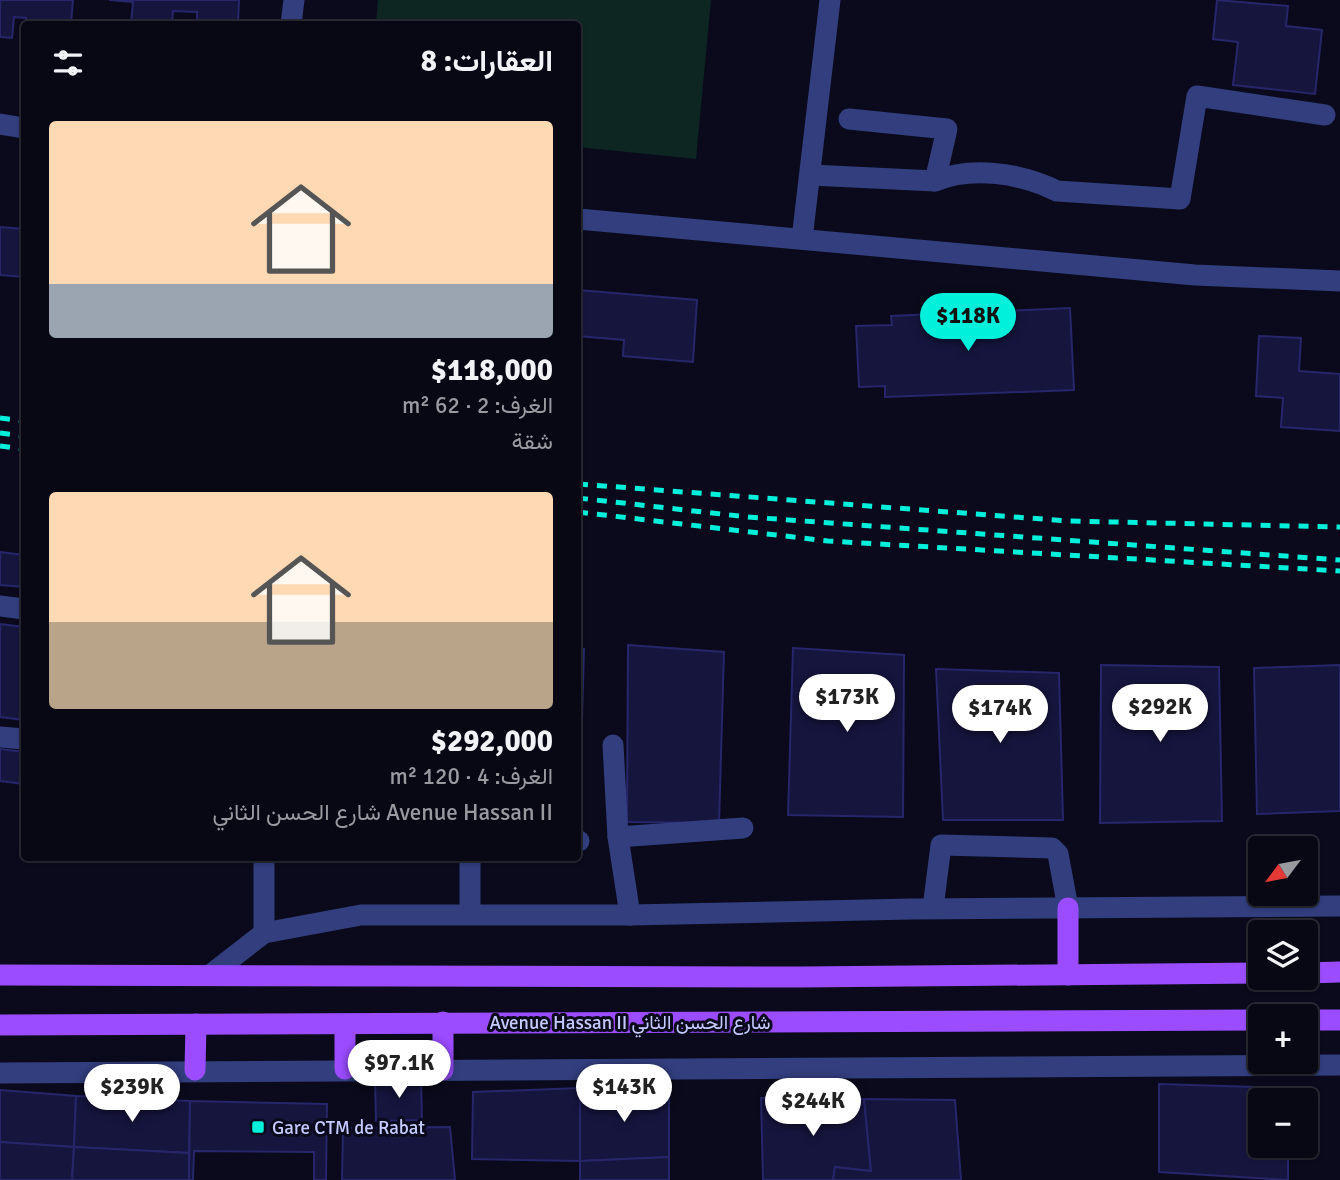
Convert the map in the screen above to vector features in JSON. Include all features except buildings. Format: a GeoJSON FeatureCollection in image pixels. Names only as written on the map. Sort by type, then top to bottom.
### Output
{"type":"FeatureCollection","features":[{"type":"Feature","properties":{"kind":"main road"},"geometry":{"type":"LineString","coordinates":[[1068,908],[1068,975]]}},
{"type":"Feature","properties":{"kind":"main road"},"geometry":{"type":"LineString","coordinates":[[1318,972],[1340,972]]}},
{"type":"Feature","properties":{"kind":"main road"},"geometry":{"type":"LineString","coordinates":[[0,975],[1248,973]]}},
{"type":"Feature","properties":{"kind":"main road","name":"Avenue Hassan II شارع الحسن الثاني"},"geometry":{"type":"LineString","coordinates":[[0,1025],[1248,1020]]}},
{"type":"Feature","properties":{"kind":"main road"},"geometry":{"type":"LineString","coordinates":[[1318,1020],[1340,1020]]}},
{"type":"Feature","properties":{"kind":"main road"},"geometry":{"type":"LineString","coordinates":[[443,1022],[443,1070]]}},
{"type":"Feature","properties":{"kind":"main road"},"geometry":{"type":"LineString","coordinates":[[195,1070],[196,1024]]}},
{"type":"Feature","properties":{"kind":"main road"},"geometry":{"type":"LineString","coordinates":[[345,1025],[345,1069]]}},
{"type":"Feature","properties":{"kind":"street"},"geometry":{"type":"LineString","coordinates":[[291,21],[293,0]]}},
{"type":"Feature","properties":{"kind":"street"},"geometry":{"type":"LineString","coordinates":[[802,239],[830,0]]}},
{"type":"Feature","properties":{"kind":"street"},"geometry":{"type":"LineString","coordinates":[[811,175],[935,181],[956,172],[1000,174],[1039,182],[1057,191],[1180,199],[1197,96],[1325,115]]}},
{"type":"Feature","properties":{"kind":"street"},"geometry":{"type":"LineString","coordinates":[[849,119],[947,129],[935,181]]}},
{"type":"Feature","properties":{"kind":"street"},"geometry":{"type":"LineString","coordinates":[[0,124],[21,128]]}},
{"type":"Feature","properties":{"kind":"street"},"geometry":{"type":"LineString","coordinates":[[581,219],[1195,275],[1340,281]]}},
{"type":"Feature","properties":{"kind":"street"},"geometry":{"type":"LineString","coordinates":[[0,606],[21,609]]}},
{"type":"Feature","properties":{"kind":"street"},"geometry":{"type":"LineString","coordinates":[[0,737],[21,739]]}},
{"type":"Feature","properties":{"kind":"street"},"geometry":{"type":"LineString","coordinates":[[613,745],[618,837],[630,915]]}},
{"type":"Feature","properties":{"kind":"street"},"geometry":{"type":"LineString","coordinates":[[618,837],[743,828]]}},
{"type":"Feature","properties":{"kind":"street"},"geometry":{"type":"LineString","coordinates":[[933,908],[941,845],[1052,848],[1058,854],[1068,908]]}},
{"type":"Feature","properties":{"kind":"street"},"geometry":{"type":"LineString","coordinates":[[264,861],[264,933]]}},
{"type":"Feature","properties":{"kind":"street"},"geometry":{"type":"LineString","coordinates":[[470,861],[470,914]]}},
{"type":"Feature","properties":{"kind":"street"},"geometry":{"type":"LineString","coordinates":[[210,975],[264,933],[361,915],[630,915],[933,908],[1340,906]]}},
{"type":"Feature","properties":{"kind":"street"},"geometry":{"type":"LineString","coordinates":[[0,1073],[1340,1065]]}},
{"type":"Feature","properties":{"kind":"green space"},"geometry":{"type":"Polygon","coordinates":[[[378,0],[711,0],[696,159],[581,147],[581,21],[376,21],[378,0]]]}},
{"type":"Feature","properties":{"kind":"railway"},"geometry":{"type":"LineString","coordinates":[[0,418],[21,421]]}},
{"type":"Feature","properties":{"kind":"railway"},"geometry":{"type":"LineString","coordinates":[[0,433],[21,436]]}},
{"type":"Feature","properties":{"kind":"railway"},"geometry":{"type":"LineString","coordinates":[[0,446],[21,449]]}},
{"type":"Feature","properties":{"kind":"railway"},"geometry":{"type":"LineString","coordinates":[[581,484],[1068,521],[1340,527]]}},
{"type":"Feature","properties":{"kind":"railway"},"geometry":{"type":"LineString","coordinates":[[581,498],[748,517],[1340,560]]}},
{"type":"Feature","properties":{"kind":"railway"},"geometry":{"type":"LineString","coordinates":[[581,512],[828,541],[1340,571]]}},
{"type":"Feature","properties":{"kind":"place","name":"Gare CTM de Rabat"},"geometry":{"type":"Point","coordinates":[258,1127]}}]}
